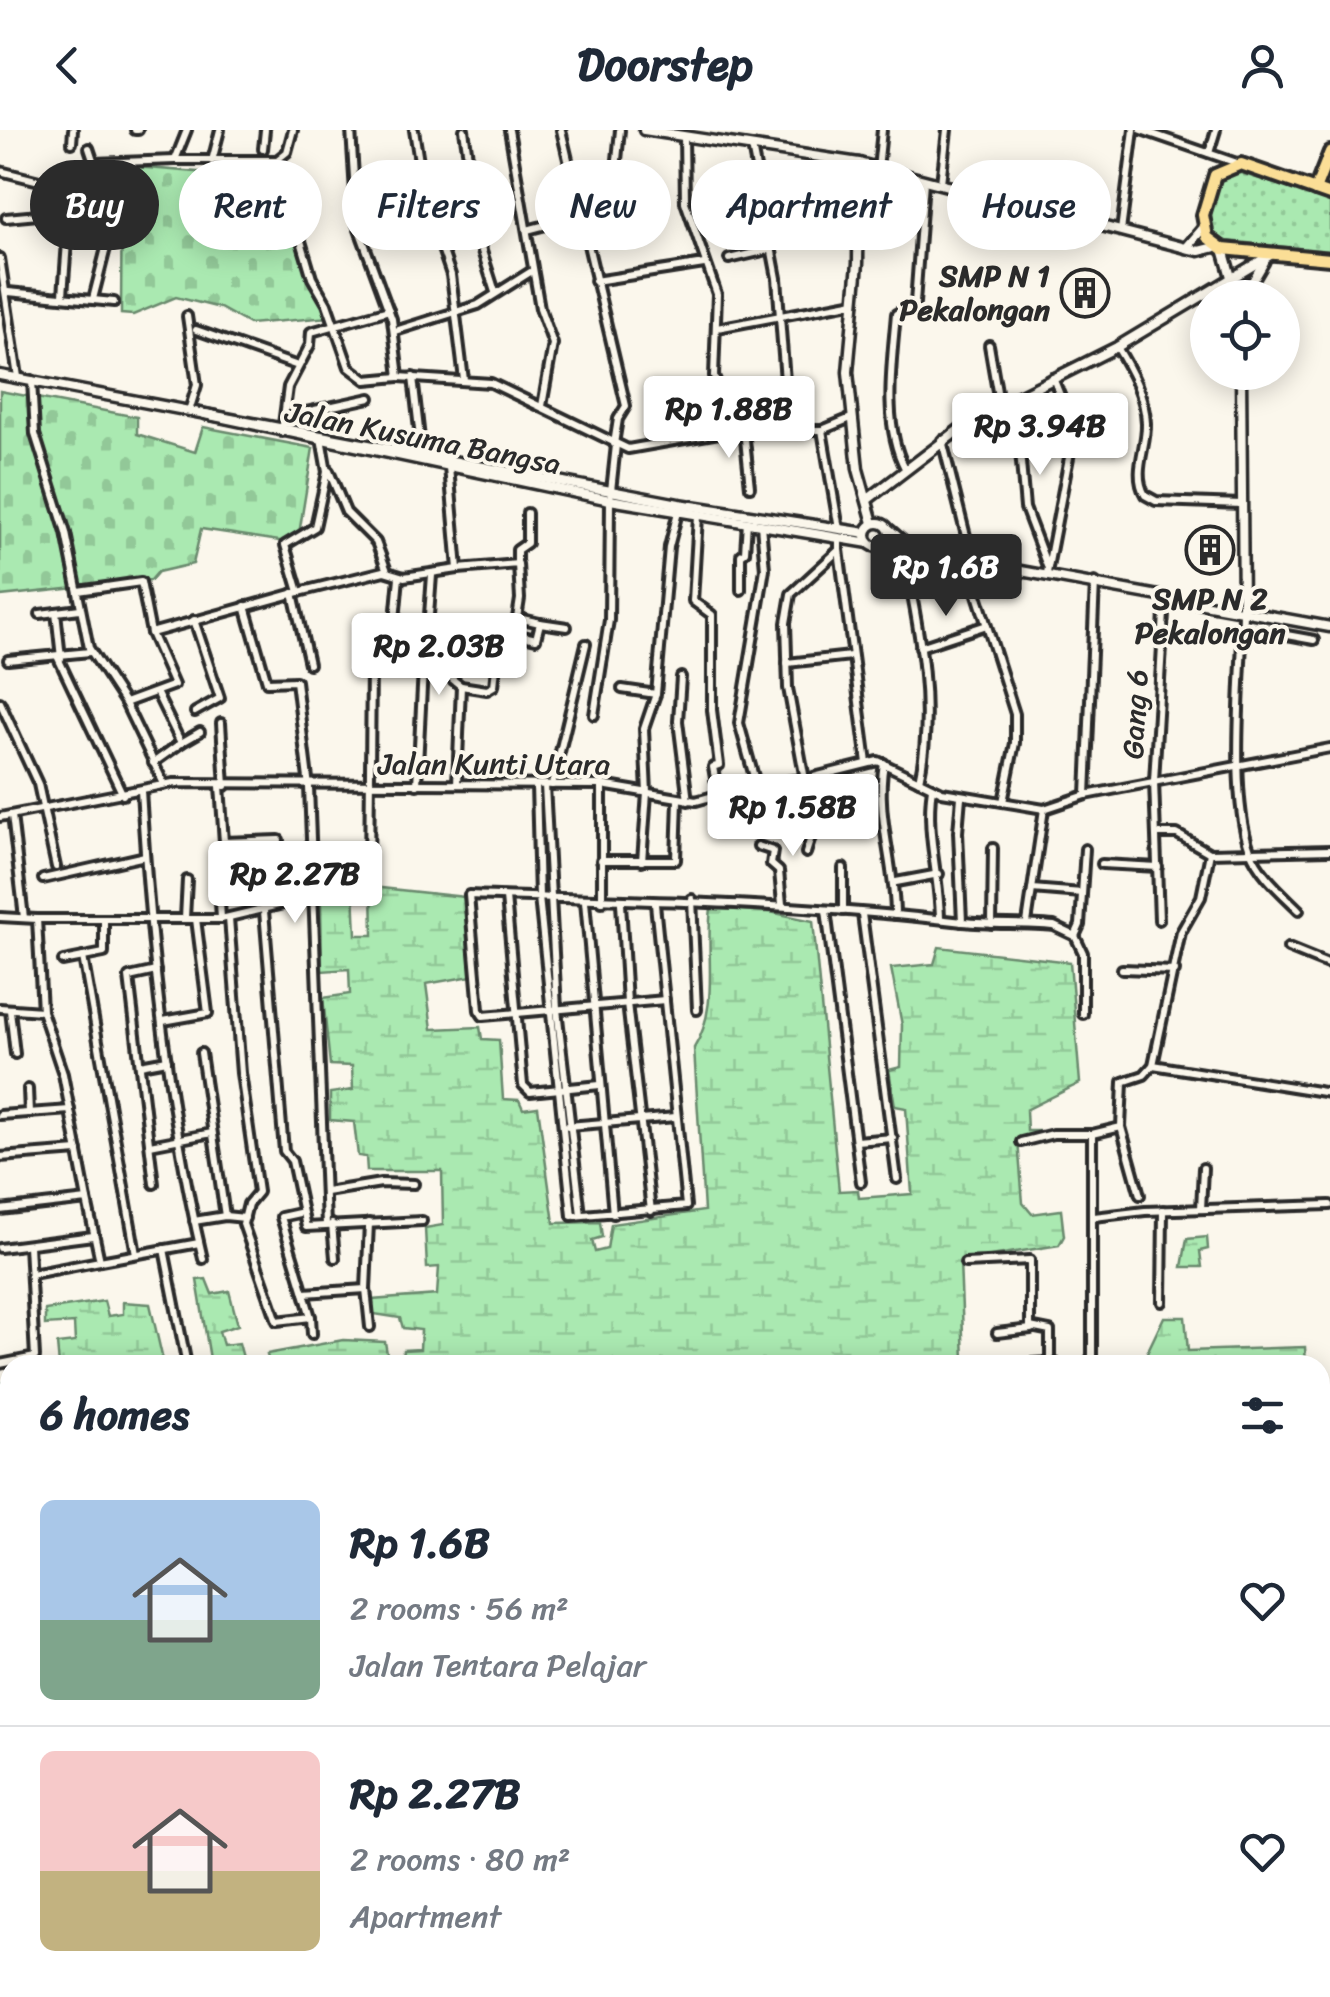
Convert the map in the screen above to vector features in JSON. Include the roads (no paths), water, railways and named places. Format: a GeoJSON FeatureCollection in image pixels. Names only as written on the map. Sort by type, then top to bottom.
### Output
{"type":"FeatureCollection","features":[{"type":"Feature","properties":{"kind":"main road"},"geometry":{"type":"LineString","coordinates":[[1314,190],[1330,152]]}},
{"type":"Feature","properties":{"kind":"main road"},"geometry":{"type":"LineString","coordinates":[[1330,195],[1242,164],[1215,175],[1205,203],[1204,227],[1207,237],[1221,248],[1269,256],[1330,259]]}},
{"type":"Feature","properties":{"kind":"street"},"geometry":{"type":"LineString","coordinates":[[72,142],[73,130]]}},
{"type":"Feature","properties":{"kind":"street"},"geometry":{"type":"LineString","coordinates":[[175,160],[186,130]]}},
{"type":"Feature","properties":{"kind":"street"},"geometry":{"type":"LineString","coordinates":[[212,160],[220,130]]}},
{"type":"Feature","properties":{"kind":"street"},"geometry":{"type":"LineString","coordinates":[[264,130],[264,150]]}},
{"type":"Feature","properties":{"kind":"street"},"geometry":{"type":"LineString","coordinates":[[277,160],[287,152],[293,130]]}},
{"type":"Feature","properties":{"kind":"street"},"geometry":{"type":"LineString","coordinates":[[351,130],[356,224],[396,331],[399,378]]}},
{"type":"Feature","properties":{"kind":"street"},"geometry":{"type":"LineString","coordinates":[[414,130],[425,199],[451,276],[464,380]]}},
{"type":"Feature","properties":{"kind":"street"},"geometry":{"type":"LineString","coordinates":[[464,130],[482,251],[496,292]]}},
{"type":"Feature","properties":{"kind":"street"},"geometry":{"type":"LineString","coordinates":[[509,130],[532,271],[554,351],[542,406]]}},
{"type":"Feature","properties":{"kind":"street"},"geometry":{"type":"LineString","coordinates":[[561,130],[568,160]]}},
{"type":"Feature","properties":{"kind":"street"},"geometry":{"type":"LineString","coordinates":[[617,160],[620,130]]}},
{"type":"Feature","properties":{"kind":"street"},"geometry":{"type":"LineString","coordinates":[[644,130],[838,160]]}},
{"type":"Feature","properties":{"kind":"street"},"geometry":{"type":"LineString","coordinates":[[879,160],[882,130]]}},
{"type":"Feature","properties":{"kind":"street"},"geometry":{"type":"LineString","coordinates":[[941,184],[946,130]]}},
{"type":"Feature","properties":{"kind":"street"},"geometry":{"type":"LineString","coordinates":[[1121,230],[1138,130],[1242,164]]}},
{"type":"Feature","properties":{"kind":"street"},"geometry":{"type":"LineString","coordinates":[[1208,153],[1216,130]]}},
{"type":"Feature","properties":{"kind":"street"},"geometry":{"type":"LineString","coordinates":[[684,135],[683,190],[704,264],[717,294],[714,376],[740,430],[750,487]]}},
{"type":"Feature","properties":{"kind":"street"},"geometry":{"type":"LineString","coordinates":[[752,147],[755,160]]}},
{"type":"Feature","properties":{"kind":"street"},"geometry":{"type":"LineString","coordinates":[[89,148],[94,164],[179,160]]}},
{"type":"Feature","properties":{"kind":"street"},"geometry":{"type":"LineString","coordinates":[[0,171],[30,178]]}},
{"type":"Feature","properties":{"kind":"street"},"geometry":{"type":"LineString","coordinates":[[927,182],[1186,248],[1221,248],[1229,280]]}},
{"type":"Feature","properties":{"kind":"street"},"geometry":{"type":"LineString","coordinates":[[6,218],[30,216]]}},
{"type":"Feature","properties":{"kind":"street"},"geometry":{"type":"LineString","coordinates":[[1186,248],[1204,227]]}},
{"type":"Feature","properties":{"kind":"street"},"geometry":{"type":"LineString","coordinates":[[527,230],[535,229]]}},
{"type":"Feature","properties":{"kind":"street"},"geometry":{"type":"LineString","coordinates":[[63,294],[67,250]]}},
{"type":"Feature","properties":{"kind":"street"},"geometry":{"type":"LineString","coordinates":[[93,300],[105,250]]}},
{"type":"Feature","properties":{"kind":"street"},"geometry":{"type":"LineString","coordinates":[[304,250],[355,376],[366,380],[413,378],[491,383],[583,423],[615,445],[628,448],[740,430],[822,430],[851,418]]}},
{"type":"Feature","properties":{"kind":"street"},"geometry":{"type":"LineString","coordinates":[[588,250],[626,406],[618,419],[615,445],[610,495],[609,620],[594,715]]}},
{"type":"Feature","properties":{"kind":"street"},"geometry":{"type":"LineString","coordinates":[[729,260],[765,250]]}},
{"type":"Feature","properties":{"kind":"street"},"geometry":{"type":"LineString","coordinates":[[772,250],[788,406],[796,432]]}},
{"type":"Feature","properties":{"kind":"street"},"geometry":{"type":"LineString","coordinates":[[855,250],[848,372],[851,418],[868,502],[889,540],[883,546]]}},
{"type":"Feature","properties":{"kind":"street"},"geometry":{"type":"LineString","coordinates":[[905,468],[892,442],[893,343],[896,314],[915,303],[919,250]]}},
{"type":"Feature","properties":{"kind":"street"},"geometry":{"type":"LineString","coordinates":[[1233,280],[1269,256]]}},
{"type":"Feature","properties":{"kind":"street"},"geometry":{"type":"LineString","coordinates":[[1252,280],[1269,256]]}},
{"type":"Feature","properties":{"kind":"street"},"geometry":{"type":"LineString","coordinates":[[0,258],[18,377]]}},
{"type":"Feature","properties":{"kind":"street"},"geometry":{"type":"LineString","coordinates":[[595,281],[704,264]]}},
{"type":"Feature","properties":{"kind":"street"},"geometry":{"type":"LineString","coordinates":[[396,331],[456,313],[532,271]]}},
{"type":"Feature","properties":{"kind":"street"},"geometry":{"type":"LineString","coordinates":[[8,292],[63,294],[114,302]]}},
{"type":"Feature","properties":{"kind":"street"},"geometry":{"type":"LineString","coordinates":[[717,328],[854,302]]}},
{"type":"Feature","properties":{"kind":"street"},"geometry":{"type":"LineString","coordinates":[[868,502],[942,439],[1004,402],[1116,347],[1190,305]]}},
{"type":"Feature","properties":{"kind":"street"},"geometry":{"type":"LineString","coordinates":[[282,430],[288,388],[310,345],[312,332],[336,329],[389,310]]}},
{"type":"Feature","properties":{"kind":"street"},"geometry":{"type":"LineString","coordinates":[[187,316],[197,383],[188,412]]}},
{"type":"Feature","properties":{"kind":"street"},"geometry":{"type":"LineString","coordinates":[[196,330],[298,366]]}},
{"type":"Feature","properties":{"kind":"street"},"geometry":{"type":"LineString","coordinates":[[989,345],[1004,402],[1017,424],[1026,508],[1047,570]]}},
{"type":"Feature","properties":{"kind":"street"},"geometry":{"type":"LineString","coordinates":[[1116,347],[1142,398],[1146,420],[1140,480],[1148,498],[1242,504]]}},
{"type":"Feature","properties":{"kind":"street","name":"Jalan Kusuma Bangsa"},"geometry":{"type":"LineString","coordinates":[[0,374],[188,412],[218,413],[282,430],[567,485],[698,516],[723,513],[761,525],[800,528]]}},
{"type":"Feature","properties":{"kind":"street"},"geometry":{"type":"LineString","coordinates":[[1047,570],[1071,446],[1068,415],[1053,377]]}},
{"type":"Feature","properties":{"kind":"street"},"geometry":{"type":"LineString","coordinates":[[413,378],[422,458]]}},
{"type":"Feature","properties":{"kind":"street"},"geometry":{"type":"LineString","coordinates":[[32,380],[35,434],[66,533],[90,652],[125,703],[164,784]]}},
{"type":"Feature","properties":{"kind":"street"},"geometry":{"type":"LineString","coordinates":[[1240,390],[1241,766],[1250,850],[1262,872],[1299,910]]}},
{"type":"Feature","properties":{"kind":"street"},"geometry":{"type":"LineString","coordinates":[[286,416],[370,398]]}},
{"type":"Feature","properties":{"kind":"street"},"geometry":{"type":"LineString","coordinates":[[822,430],[842,534],[839,550],[848,588],[852,656],[867,763]]}},
{"type":"Feature","properties":{"kind":"street"},"geometry":{"type":"LineString","coordinates":[[320,438],[327,467],[346,512],[376,542],[388,572]]}},
{"type":"Feature","properties":{"kind":"street"},"geometry":{"type":"LineString","coordinates":[[942,439],[966,536],[966,560],[1015,714],[1015,743],[1003,802]]}},
{"type":"Feature","properties":{"kind":"street","name":"Jalan Kusuma Bangsa"},"geometry":{"type":"LineString","coordinates":[[422,458],[448,467],[470,466]]}},
{"type":"Feature","properties":{"kind":"street"},"geometry":{"type":"LineString","coordinates":[[309,664],[285,545],[314,529],[327,467]]}},
{"type":"Feature","properties":{"kind":"street"},"geometry":{"type":"LineString","coordinates":[[448,467],[458,569]]}},
{"type":"Feature","properties":{"kind":"street","name":"Jalan Kusuma Bangsa"},"geometry":{"type":"LineString","coordinates":[[610,495],[867,538],[883,546],[1047,570],[1294,623],[1330,627]]}},
{"type":"Feature","properties":{"kind":"street"},"geometry":{"type":"LineString","coordinates":[[642,861],[648,793],[644,728],[656,694],[669,547],[678,512]]}},
{"type":"Feature","properties":{"kind":"street"},"geometry":{"type":"LineString","coordinates":[[527,513],[527,543],[518,550],[518,618],[514,632],[536,638],[540,624]]}},
{"type":"Feature","properties":{"kind":"street"},"geometry":{"type":"LineString","coordinates":[[698,516],[693,601],[712,615],[712,710],[719,765],[713,767],[718,795]]}},
{"type":"Feature","properties":{"kind":"street"},"geometry":{"type":"LineString","coordinates":[[741,590],[740,556],[746,548],[748,522]]}},
{"type":"Feature","properties":{"kind":"street"},"geometry":{"type":"LineString","coordinates":[[756,784],[739,719],[765,569],[761,525]]}},
{"type":"Feature","properties":{"kind":"street"},"geometry":{"type":"LineString","coordinates":[[867,538],[881,525]]}},
{"type":"Feature","properties":{"kind":"street"},"geometry":{"type":"LineString","coordinates":[[881,525],[908,550],[926,730],[920,780]]}},
{"type":"Feature","properties":{"kind":"street"},"geometry":{"type":"LineString","coordinates":[[806,852],[814,828],[788,688],[791,594],[839,550]]}},
{"type":"Feature","properties":{"kind":"street"},"geometry":{"type":"LineString","coordinates":[[152,633],[388,572],[399,577],[432,575],[517,562]]}},
{"type":"Feature","properties":{"kind":"street"},"geometry":{"type":"LineString","coordinates":[[416,785],[432,575]]}},
{"type":"Feature","properties":{"kind":"street"},"geometry":{"type":"LineString","coordinates":[[391,664],[399,577]]}},
{"type":"Feature","properties":{"kind":"street"},"geometry":{"type":"LineString","coordinates":[[78,591],[141,582],[152,633],[174,682],[157,694],[125,703]]}},
{"type":"Feature","properties":{"kind":"street"},"geometry":{"type":"LineString","coordinates":[[1086,795],[1095,582]]}},
{"type":"Feature","properties":{"kind":"street","name":"Gang 6"},"geometry":{"type":"LineString","coordinates":[[1159,920],[1159,834],[1154,781],[1165,596]]}},
{"type":"Feature","properties":{"kind":"street"},"geometry":{"type":"LineString","coordinates":[[245,606],[268,682],[296,680],[308,787],[326,1192],[335,1258]]}},
{"type":"Feature","properties":{"kind":"street"},"geometry":{"type":"LineString","coordinates":[[40,614],[80,608]]}},
{"type":"Feature","properties":{"kind":"street"},"geometry":{"type":"LineString","coordinates":[[56,612],[60,658],[123,795]]}},
{"type":"Feature","properties":{"kind":"street"},"geometry":{"type":"LineString","coordinates":[[518,618],[567,626]]}},
{"type":"Feature","properties":{"kind":"street"},"geometry":{"type":"LineString","coordinates":[[194,620],[220,698],[195,712]]}},
{"type":"Feature","properties":{"kind":"street"},"geometry":{"type":"LineString","coordinates":[[1290,636],[1294,623]]}},
{"type":"Feature","properties":{"kind":"street"},"geometry":{"type":"LineString","coordinates":[[920,647],[984,626]]}},
{"type":"Feature","properties":{"kind":"street"},"geometry":{"type":"LineString","coordinates":[[1259,630],[1314,640]]}},
{"type":"Feature","properties":{"kind":"street"},"geometry":{"type":"LineString","coordinates":[[515,657],[519,635]]}},
{"type":"Feature","properties":{"kind":"street"},"geometry":{"type":"LineString","coordinates":[[586,644],[549,785],[554,1010],[560,1126],[571,1216],[686,1206],[655,904]]}},
{"type":"Feature","properties":{"kind":"street"},"geometry":{"type":"LineString","coordinates":[[8,660],[60,658],[90,652]]}},
{"type":"Feature","properties":{"kind":"street"},"geometry":{"type":"LineString","coordinates":[[787,663],[852,656]]}},
{"type":"Feature","properties":{"kind":"street"},"geometry":{"type":"LineString","coordinates":[[369,876],[372,665],[424,668],[448,673],[461,686],[493,688],[496,658]]}},
{"type":"Feature","properties":{"kind":"street"},"geometry":{"type":"LineString","coordinates":[[681,677],[678,721],[688,801]]}},
{"type":"Feature","properties":{"kind":"street"},"geometry":{"type":"LineString","coordinates":[[457,784],[461,686]]}},
{"type":"Feature","properties":{"kind":"street"},"geometry":{"type":"LineString","coordinates":[[622,688],[656,694]]}},
{"type":"Feature","properties":{"kind":"street"},"geometry":{"type":"LineString","coordinates":[[157,694],[182,744]]}},
{"type":"Feature","properties":{"kind":"street"},"geometry":{"type":"LineString","coordinates":[[0,702],[48,811],[56,867]]}},
{"type":"Feature","properties":{"kind":"street"},"geometry":{"type":"LineString","coordinates":[[221,723],[224,842],[279,840]]}},
{"type":"Feature","properties":{"kind":"street"},"geometry":{"type":"LineString","coordinates":[[153,763],[200,732]]}},
{"type":"Feature","properties":{"kind":"street","name":"Jalan Kunti Utara"},"geometry":{"type":"LineString","coordinates":[[0,817],[48,811],[164,784],[602,785],[688,801],[867,763],[884,763],[932,788],[961,797],[1044,808],[1086,795],[1330,748]]}},
{"type":"Feature","properties":{"kind":"street"},"geometry":{"type":"LineString","coordinates":[[884,763],[880,802],[895,882],[895,914]]}},
{"type":"Feature","properties":{"kind":"street"},"geometry":{"type":"LineString","coordinates":[[536,785],[539,898],[554,1010]]}},
{"type":"Feature","properties":{"kind":"street"},"geometry":{"type":"LineString","coordinates":[[602,785],[602,902]]}},
{"type":"Feature","properties":{"kind":"street"},"geometry":{"type":"LineString","coordinates":[[932,788],[928,829],[938,874],[940,918]]}},
{"type":"Feature","properties":{"kind":"street"},"geometry":{"type":"LineString","coordinates":[[141,790],[149,920],[180,1138],[202,1259]]}},
{"type":"Feature","properties":{"kind":"street"},"geometry":{"type":"LineString","coordinates":[[961,797],[958,832],[962,922]]}},
{"type":"Feature","properties":{"kind":"street"},"geometry":{"type":"LineString","coordinates":[[601,860],[676,860],[678,800]]}},
{"type":"Feature","properties":{"kind":"street"},"geometry":{"type":"LineString","coordinates":[[1028,923],[1044,808]]}},
{"type":"Feature","properties":{"kind":"street"},"geometry":{"type":"LineString","coordinates":[[12,815],[24,918]]}},
{"type":"Feature","properties":{"kind":"street"},"geometry":{"type":"LineString","coordinates":[[1159,834],[1178,834],[1210,853],[1330,850]]}},
{"type":"Feature","properties":{"kind":"street"},"geometry":{"type":"LineString","coordinates":[[758,846],[773,851],[771,864],[779,871],[782,904]]}},
{"type":"Feature","properties":{"kind":"street"},"geometry":{"type":"LineString","coordinates":[[992,924],[994,848]]}},
{"type":"Feature","properties":{"kind":"street"},"geometry":{"type":"LineString","coordinates":[[1082,1014],[1083,954],[1076,936],[1085,850]]}},
{"type":"Feature","properties":{"kind":"street"},"geometry":{"type":"LineString","coordinates":[[1140,1195],[1121,1126],[1123,1082],[1144,1075],[1153,1065],[1180,932],[1200,896],[1210,853]]}},
{"type":"Feature","properties":{"kind":"street"},"geometry":{"type":"LineString","coordinates":[[43,880],[145,856]]}},
{"type":"Feature","properties":{"kind":"street"},"geometry":{"type":"LineString","coordinates":[[1102,864],[1158,867]]}},
{"type":"Feature","properties":{"kind":"street"},"geometry":{"type":"LineString","coordinates":[[843,868],[843,910]]}},
{"type":"Feature","properties":{"kind":"street"},"geometry":{"type":"LineString","coordinates":[[895,882],[938,874]]}},
{"type":"Feature","properties":{"kind":"street"},"geometry":{"type":"LineString","coordinates":[[185,918],[188,880]]}},
{"type":"Feature","properties":{"kind":"street"},"geometry":{"type":"LineString","coordinates":[[219,884],[258,1190],[248,1204],[243,1228],[277,1321],[311,1317]]}},
{"type":"Feature","properties":{"kind":"street"},"geometry":{"type":"LineString","coordinates":[[1032,889],[1082,893]]}},
{"type":"Feature","properties":{"kind":"street"},"geometry":{"type":"LineString","coordinates":[[665,1000],[486,1017],[479,1012],[468,895],[655,904],[692,899],[782,904],[962,922],[1028,923],[1054,926],[1076,936]]}},
{"type":"Feature","properties":{"kind":"street"},"geometry":{"type":"LineString","coordinates":[[0,917],[225,918],[312,896]]}},
{"type":"Feature","properties":{"kind":"street"},"geometry":{"type":"LineString","coordinates":[[506,897],[522,1086],[530,1092],[600,1085]]}},
{"type":"Feature","properties":{"kind":"street"},"geometry":{"type":"LineString","coordinates":[[692,899],[697,1010]]}},
{"type":"Feature","properties":{"kind":"street"},"geometry":{"type":"LineString","coordinates":[[585,901],[613,1214]]}},
{"type":"Feature","properties":{"kind":"street"},"geometry":{"type":"LineString","coordinates":[[621,903],[627,1003],[651,1211]]}},
{"type":"Feature","properties":{"kind":"street"},"geometry":{"type":"LineString","coordinates":[[826,910],[861,1182]]}},
{"type":"Feature","properties":{"kind":"street"},"geometry":{"type":"LineString","coordinates":[[264,911],[284,1151],[292,1161],[299,1214],[306,1227],[422,1220]]}},
{"type":"Feature","properties":{"kind":"street"},"geometry":{"type":"LineString","coordinates":[[862,914],[897,1179]]}},
{"type":"Feature","properties":{"kind":"street"},"geometry":{"type":"LineString","coordinates":[[163,1021],[208,1013],[196,919]]}},
{"type":"Feature","properties":{"kind":"street"},"geometry":{"type":"LineString","coordinates":[[37,920],[42,1010],[70,1110],[100,1261]]}},
{"type":"Feature","properties":{"kind":"street"},"geometry":{"type":"LineString","coordinates":[[63,961],[105,952],[104,920]]}},
{"type":"Feature","properties":{"kind":"street"},"geometry":{"type":"LineString","coordinates":[[1288,948],[1330,965]]}},
{"type":"Feature","properties":{"kind":"street"},"geometry":{"type":"LineString","coordinates":[[83,958],[136,1254]]}},
{"type":"Feature","properties":{"kind":"street"},"geometry":{"type":"LineString","coordinates":[[1122,969],[1175,970]]}},
{"type":"Feature","properties":{"kind":"street"},"geometry":{"type":"LineString","coordinates":[[154,1184],[129,974],[156,971]]}},
{"type":"Feature","properties":{"kind":"street"},"geometry":{"type":"LineString","coordinates":[[0,1008],[42,1010]]}},
{"type":"Feature","properties":{"kind":"street"},"geometry":{"type":"LineString","coordinates":[[10,1010],[16,1054]]}},
{"type":"Feature","properties":{"kind":"street"},"geometry":{"type":"LineString","coordinates":[[200,1053],[225,1216]]}},
{"type":"Feature","properties":{"kind":"street"},"geometry":{"type":"LineString","coordinates":[[140,1065],[168,1060]]}},
{"type":"Feature","properties":{"kind":"street"},"geometry":{"type":"LineString","coordinates":[[1153,1065],[1330,1092]]}},
{"type":"Feature","properties":{"kind":"street"},"geometry":{"type":"LineString","coordinates":[[28,1089],[29,1113]]}},
{"type":"Feature","properties":{"kind":"street"},"geometry":{"type":"LineString","coordinates":[[560,1089],[569,1126],[580,1215]]}},
{"type":"Feature","properties":{"kind":"street"},"geometry":{"type":"LineString","coordinates":[[0,1114],[70,1110]]}},
{"type":"Feature","properties":{"kind":"street"},"geometry":{"type":"LineString","coordinates":[[560,1126],[676,1117]]}},
{"type":"Feature","properties":{"kind":"street"},"geometry":{"type":"LineString","coordinates":[[1021,1142],[1052,1134],[1092,1134],[1121,1126]]}},
{"type":"Feature","properties":{"kind":"street"},"geometry":{"type":"LineString","coordinates":[[150,1144],[212,1133]]}},
{"type":"Feature","properties":{"kind":"street"},"geometry":{"type":"LineString","coordinates":[[1092,1134],[1092,1355]]}},
{"type":"Feature","properties":{"kind":"street"},"geometry":{"type":"LineString","coordinates":[[856,1141],[892,1138]]}},
{"type":"Feature","properties":{"kind":"street"},"geometry":{"type":"LineString","coordinates":[[0,1157],[78,1151]]}},
{"type":"Feature","properties":{"kind":"street"},"geometry":{"type":"LineString","coordinates":[[1201,1209],[1203,1168]]}},
{"type":"Feature","properties":{"kind":"street"},"geometry":{"type":"LineString","coordinates":[[326,1192],[381,1183],[414,1184]]}},
{"type":"Feature","properties":{"kind":"street"},"geometry":{"type":"LineString","coordinates":[[0,1210],[86,1200]]}},
{"type":"Feature","properties":{"kind":"street"},"geometry":{"type":"LineString","coordinates":[[1094,1218],[1163,1210],[1330,1204]]}},
{"type":"Feature","properties":{"kind":"street"},"geometry":{"type":"LineString","coordinates":[[1162,1302],[1163,1210]]}},
{"type":"Feature","properties":{"kind":"street"},"geometry":{"type":"LineString","coordinates":[[299,1214],[281,1217],[311,1317],[312,1334]]}},
{"type":"Feature","properties":{"kind":"street"},"geometry":{"type":"LineString","coordinates":[[194,1221],[225,1216],[245,1218]]}},
{"type":"Feature","properties":{"kind":"street"},"geometry":{"type":"LineString","coordinates":[[369,1223],[366,1288],[370,1328]]}},
{"type":"Feature","properties":{"kind":"street"},"geometry":{"type":"LineString","coordinates":[[0,1248],[94,1236]]}},
{"type":"Feature","properties":{"kind":"street"},"geometry":{"type":"LineString","coordinates":[[32,1274],[199,1243]]}},
{"type":"Feature","properties":{"kind":"street"},"geometry":{"type":"LineString","coordinates":[[29,1245],[35,1355]]}},
{"type":"Feature","properties":{"kind":"street"},"geometry":{"type":"LineString","coordinates":[[164,1249],[185,1355]]}},
{"type":"Feature","properties":{"kind":"street"},"geometry":{"type":"LineString","coordinates":[[965,1263],[1030,1260],[1032,1329]]}},
{"type":"Feature","properties":{"kind":"street"},"geometry":{"type":"LineString","coordinates":[[304,1293],[366,1288]]}},
{"type":"Feature","properties":{"kind":"street"},"geometry":{"type":"LineString","coordinates":[[998,1333],[1032,1329],[1051,1332],[1050,1355]]}},
{"type":"Feature","properties":{"kind":"place","name":"SMP N 1 Pekalongan"},"geometry":{"type":"Point","coordinates":[1085,293]}},
{"type":"Feature","properties":{"kind":"place","name":"SMP N 2 Pekalongan"},"geometry":{"type":"Point","coordinates":[1210,550]}}]}
